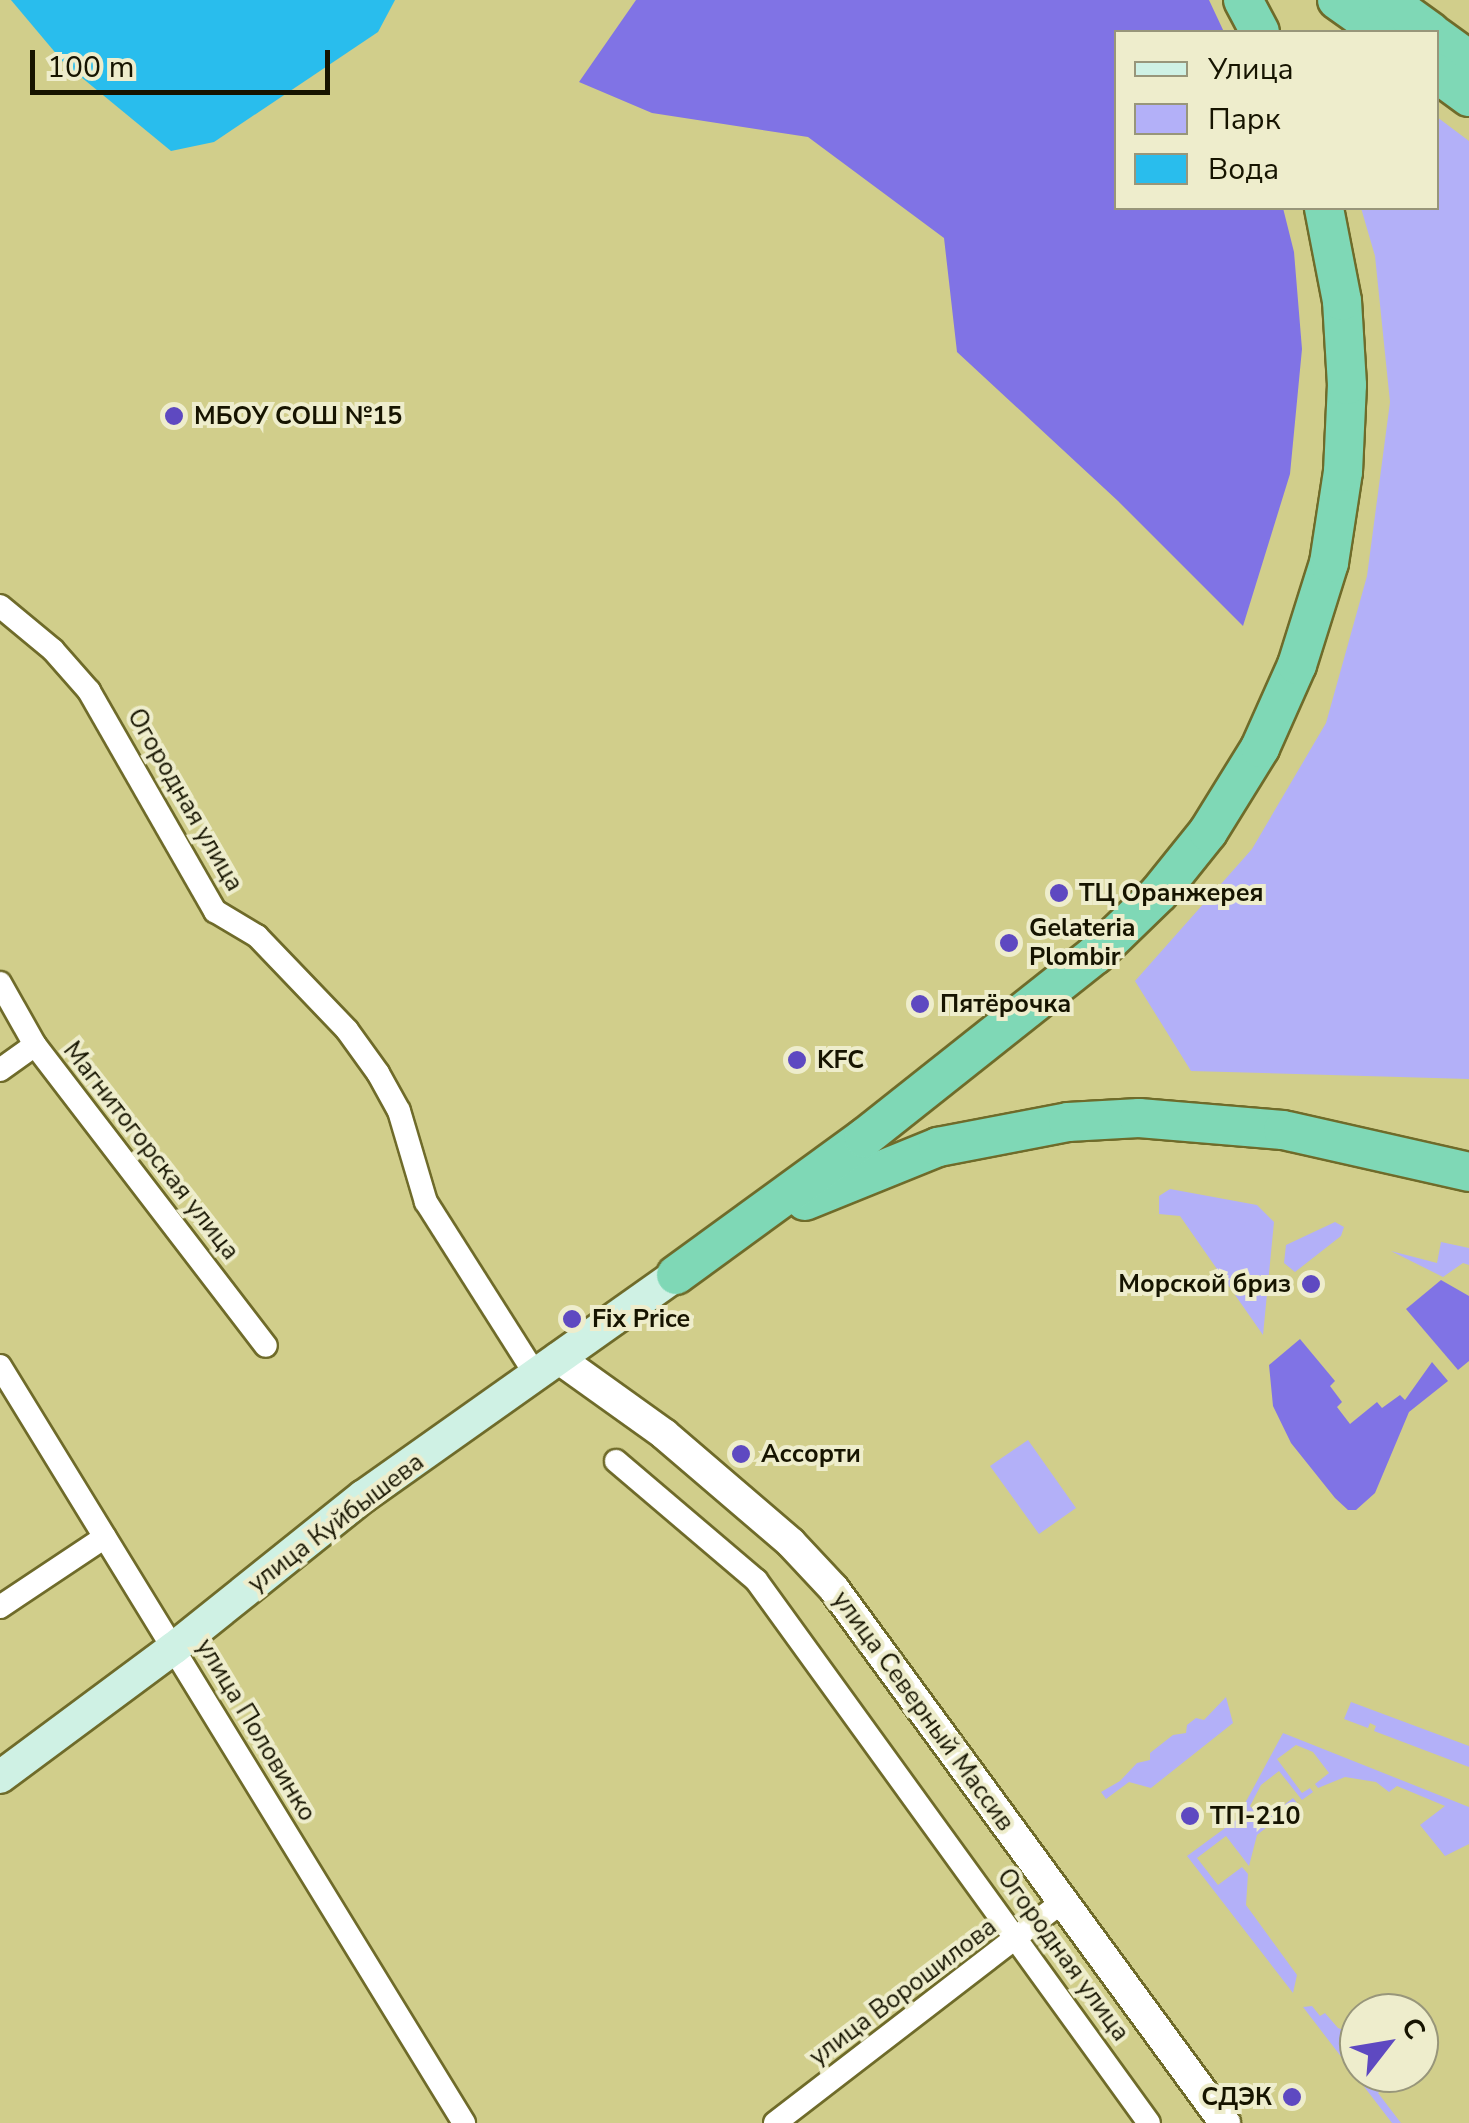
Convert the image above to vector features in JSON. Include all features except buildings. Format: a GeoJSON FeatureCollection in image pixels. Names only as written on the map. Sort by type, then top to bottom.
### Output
{"type":"FeatureCollection","features":[{"type":"Feature","properties":{"kind":"highway"},"geometry":{"type":"LineString","coordinates":[[1243,0],[1259,30]]}},
{"type":"Feature","properties":{"kind":"highway"},"geometry":{"type":"LineString","coordinates":[[1337,0],[1379,30]]}},
{"type":"Feature","properties":{"kind":"highway"},"geometry":{"type":"LineString","coordinates":[[1387,0],[1428,30]]}},
{"type":"Feature","properties":{"kind":"highway"},"geometry":{"type":"LineString","coordinates":[[1439,38],[1469,60]]}},
{"type":"Feature","properties":{"kind":"highway"},"geometry":{"type":"LineString","coordinates":[[1439,75],[1469,96]]}},
{"type":"Feature","properties":{"kind":"highway"},"geometry":{"type":"LineString","coordinates":[[676,1275],[864,1138],[1096,955],[1159,893],[1208,832],[1260,748],[1297,665],[1329,563],[1344,472],[1347,385],[1342,301],[1324,210]]}},
{"type":"Feature","properties":{"kind":"highway"},"geometry":{"type":"LineString","coordinates":[[676,1275],[757,1225],[877,1169],[938,1147],[1068,1122],[1205,1120],[1283,1130],[1469,1172]]}},
{"type":"Feature","properties":{"kind":"main road","name":"улица Куйбышева"},"geometry":{"type":"LineString","coordinates":[[0,1777],[174,1648],[364,1496],[676,1275]]}},
{"type":"Feature","properties":{"kind":"street","name":"Огородная улица"},"geometry":{"type":"LineString","coordinates":[[0,606],[54,650],[89,691],[215,911],[257,936],[348,1030],[378,1072],[399,1111],[426,1202],[548,1367]]}},
{"type":"Feature","properties":{"kind":"street","name":"Магнитогорская улица"},"geometry":{"type":"LineString","coordinates":[[0,984],[35,1045],[266,1346]]}},
{"type":"Feature","properties":{"kind":"street"},"geometry":{"type":"LineString","coordinates":[[0,1070],[35,1045]]}},
{"type":"Feature","properties":{"kind":"street","name":"улица Половинко"},"geometry":{"type":"LineString","coordinates":[[0,1366],[464,2123]]}},
{"type":"Feature","properties":{"kind":"street","name":"улица Северный Массив"},"geometry":{"type":"LineString","coordinates":[[548,1367],[664,1434],[791,1543],[878,1645],[1225,2123]]}},
{"type":"Feature","properties":{"kind":"street","name":"Огородная улица"},"geometry":{"type":"LineString","coordinates":[[616,1461],[756,1580],[1149,2123]]}},
{"type":"Feature","properties":{"kind":"street"},"geometry":{"type":"LineString","coordinates":[[0,1606],[105,1537]]}},
{"type":"Feature","properties":{"kind":"street","name":"улица Ворошилова"},"geometry":{"type":"LineString","coordinates":[[775,2123],[1062,1902]]}},
{"type":"Feature","properties":{"kind":"green space"},"geometry":{"type":"Polygon","coordinates":[[[1439,118],[1469,141],[1469,1079],[1191,1071],[1135,981],[1252,849],[1326,723],[1367,576],[1390,402],[1375,256],[1362,210],[1439,210],[1439,118]]]}},
{"type":"Feature","properties":{"kind":"green space"},"geometry":{"type":"Polygon","coordinates":[[[1170,1189],[1257,1205],[1274,1222],[1263,1335],[1180,1216],[1159,1214],[1159,1196],[1170,1189]]]}},
{"type":"Feature","properties":{"kind":"green space"},"geometry":{"type":"Polygon","coordinates":[[[1335,1222],[1344,1227],[1341,1236],[1295,1272],[1284,1263],[1286,1245],[1335,1222]]]}},
{"type":"Feature","properties":{"kind":"green space"},"geometry":{"type":"Polygon","coordinates":[[[1441,1242],[1469,1248],[1469,1265],[1463,1263],[1443,1277],[1391,1251],[1437,1263],[1441,1242]]]}},
{"type":"Feature","properties":{"kind":"green space"},"geometry":{"type":"Polygon","coordinates":[[[1028,1440],[1076,1508],[1039,1534],[990,1466],[1028,1440]]]}},
{"type":"Feature","properties":{"kind":"green space"},"geometry":{"type":"Polygon","coordinates":[[[1226,1697],[1233,1723],[1151,1788],[1129,1782],[1106,1799],[1101,1792],[1120,1781],[1137,1763],[1150,1760],[1150,1753],[1173,1735],[1186,1733],[1187,1725],[1196,1718],[1204,1720],[1226,1697]]]}},
{"type":"Feature","properties":{"kind":"green space"},"geometry":{"type":"Polygon","coordinates":[[[1351,1702],[1469,1746],[1469,1767],[1374,1731],[1376,1726],[1370,1723],[1368,1728],[1344,1719],[1351,1702]]]}},
{"type":"Feature","properties":{"kind":"green space"},"geometry":{"type":"Polygon","coordinates":[[[1283,1733],[1469,1807],[1469,1844],[1445,1856],[1420,1825],[1445,1806],[1397,1786],[1389,1792],[1376,1782],[1345,1777],[1318,1788],[1315,1784],[1329,1773],[1313,1752],[1296,1745],[1277,1759],[1302,1793],[1310,1788],[1313,1792],[1302,1800],[1279,1771],[1261,1785],[1250,1806],[1263,1821],[1293,1798],[1297,1803],[1257,1835],[1249,1866],[1226,1836],[1197,1858],[1218,1885],[1242,1867],[1248,1874],[1246,1905],[1297,1975],[1293,1993],[1187,1856],[1236,1820],[1283,1733]]]}},
{"type":"Feature","properties":{"kind":"green space"},"geometry":{"type":"Polygon","coordinates":[[[1312,2006],[1320,2016],[1325,2013],[1339,2028],[1339,2054],[1303,2007],[1312,2006]]]}},
{"type":"Feature","properties":{"kind":"green space"},"geometry":{"type":"Polygon","coordinates":[[[1369,2093],[1378,2093],[1401,2123],[1392,2123],[1369,2093]]]}},
{"type":"Feature","properties":{"kind":"shaded area"},"geometry":{"type":"Polygon","coordinates":[[[636,0],[1209,0],[1223,30],[1114,30],[1114,210],[1284,210],[1294,252],[1302,349],[1290,474],[1243,626],[1118,501],[957,352],[944,238],[808,137],[652,113],[579,82],[636,0]]]}},
{"type":"Feature","properties":{"kind":"shaded area"},"geometry":{"type":"Polygon","coordinates":[[[1441,1280],[1469,1296],[1469,1361],[1458,1370],[1406,1309],[1441,1280]]]}},
{"type":"Feature","properties":{"kind":"shaded area"},"geometry":{"type":"Polygon","coordinates":[[[1300,1339],[1335,1381],[1330,1386],[1342,1402],[1337,1407],[1350,1424],[1377,1402],[1382,1408],[1400,1395],[1405,1400],[1432,1362],[1448,1381],[1409,1412],[1375,1493],[1356,1510],[1348,1510],[1335,1498],[1291,1443],[1273,1406],[1269,1365],[1300,1339]]]}},
{"type":"Feature","properties":{"kind":"water"},"geometry":{"type":"Polygon","coordinates":[[[11,0],[395,0],[378,32],[214,142],[171,151],[64,63],[11,0]]]}},
{"type":"Feature","properties":{"kind":"place","name":"МБОУ СОШ №15"},"geometry":{"type":"Point","coordinates":[174,416]}},
{"type":"Feature","properties":{"kind":"place","name":"ТЦ Оранжерея"},"geometry":{"type":"Point","coordinates":[1059,893]}},
{"type":"Feature","properties":{"kind":"place","name":"Gelateria Plombir"},"geometry":{"type":"Point","coordinates":[1009,943]}},
{"type":"Feature","properties":{"kind":"place","name":"Пятёрочка"},"geometry":{"type":"Point","coordinates":[920,1004]}},
{"type":"Feature","properties":{"kind":"place","name":"KFC"},"geometry":{"type":"Point","coordinates":[797,1060]}},
{"type":"Feature","properties":{"kind":"place","name":"Морской бриз"},"geometry":{"type":"Point","coordinates":[1311,1284]}},
{"type":"Feature","properties":{"kind":"place","name":"Fix Price"},"geometry":{"type":"Point","coordinates":[572,1319]}},
{"type":"Feature","properties":{"kind":"place","name":"Ассорти"},"geometry":{"type":"Point","coordinates":[741,1454]}},
{"type":"Feature","properties":{"kind":"place","name":"ТП-210"},"geometry":{"type":"Point","coordinates":[1190,1816]}},
{"type":"Feature","properties":{"kind":"place","name":"СДЭК"},"geometry":{"type":"Point","coordinates":[1292,2097]}}]}
